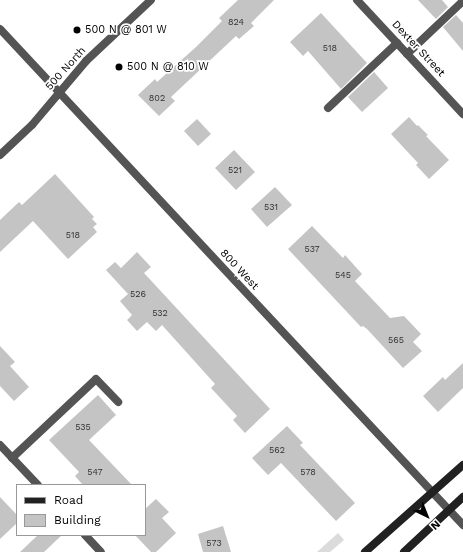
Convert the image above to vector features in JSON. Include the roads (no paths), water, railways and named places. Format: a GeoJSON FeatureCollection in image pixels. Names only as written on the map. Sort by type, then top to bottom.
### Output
{"type":"FeatureCollection","features":[{"type":"Feature","properties":{"kind":"main road"},"geometry":{"type":"LineString","coordinates":[[365,552],[463,465]]}},
{"type":"Feature","properties":{"kind":"main road"},"geometry":{"type":"LineString","coordinates":[[404,552],[463,497]]}},
{"type":"Feature","properties":{"kind":"street","name":"500 North"},"geometry":{"type":"LineString","coordinates":[[0,155],[32,125],[86,61],[152,0]]}},
{"type":"Feature","properties":{"kind":"street","name":"Dexter Street"},"geometry":{"type":"LineString","coordinates":[[357,0],[463,114]]}},
{"type":"Feature","properties":{"kind":"street"},"geometry":{"type":"LineString","coordinates":[[407,54],[463,1]]}},
{"type":"Feature","properties":{"kind":"street","name":"800 West"},"geometry":{"type":"LineString","coordinates":[[0,29],[463,525]]}},
{"type":"Feature","properties":{"kind":"street"},"geometry":{"type":"LineString","coordinates":[[328,108],[397,43]]}},
{"type":"Feature","properties":{"kind":"street"},"geometry":{"type":"LineString","coordinates":[[12,458],[96,379],[118,402]]}},
{"type":"Feature","properties":{"kind":"street"},"geometry":{"type":"LineString","coordinates":[[0,445],[37,484]]}},
{"type":"Feature","properties":{"kind":"street"},"geometry":{"type":"LineString","coordinates":[[86,536],[101,552]]}},
{"type":"Feature","properties":{"kind":"place","name":"500 N @ 801 W"},"geometry":{"type":"Point","coordinates":[77,30]}},
{"type":"Feature","properties":{"kind":"place","name":"500 N @ 810 W"},"geometry":{"type":"Point","coordinates":[119,67]}}]}
